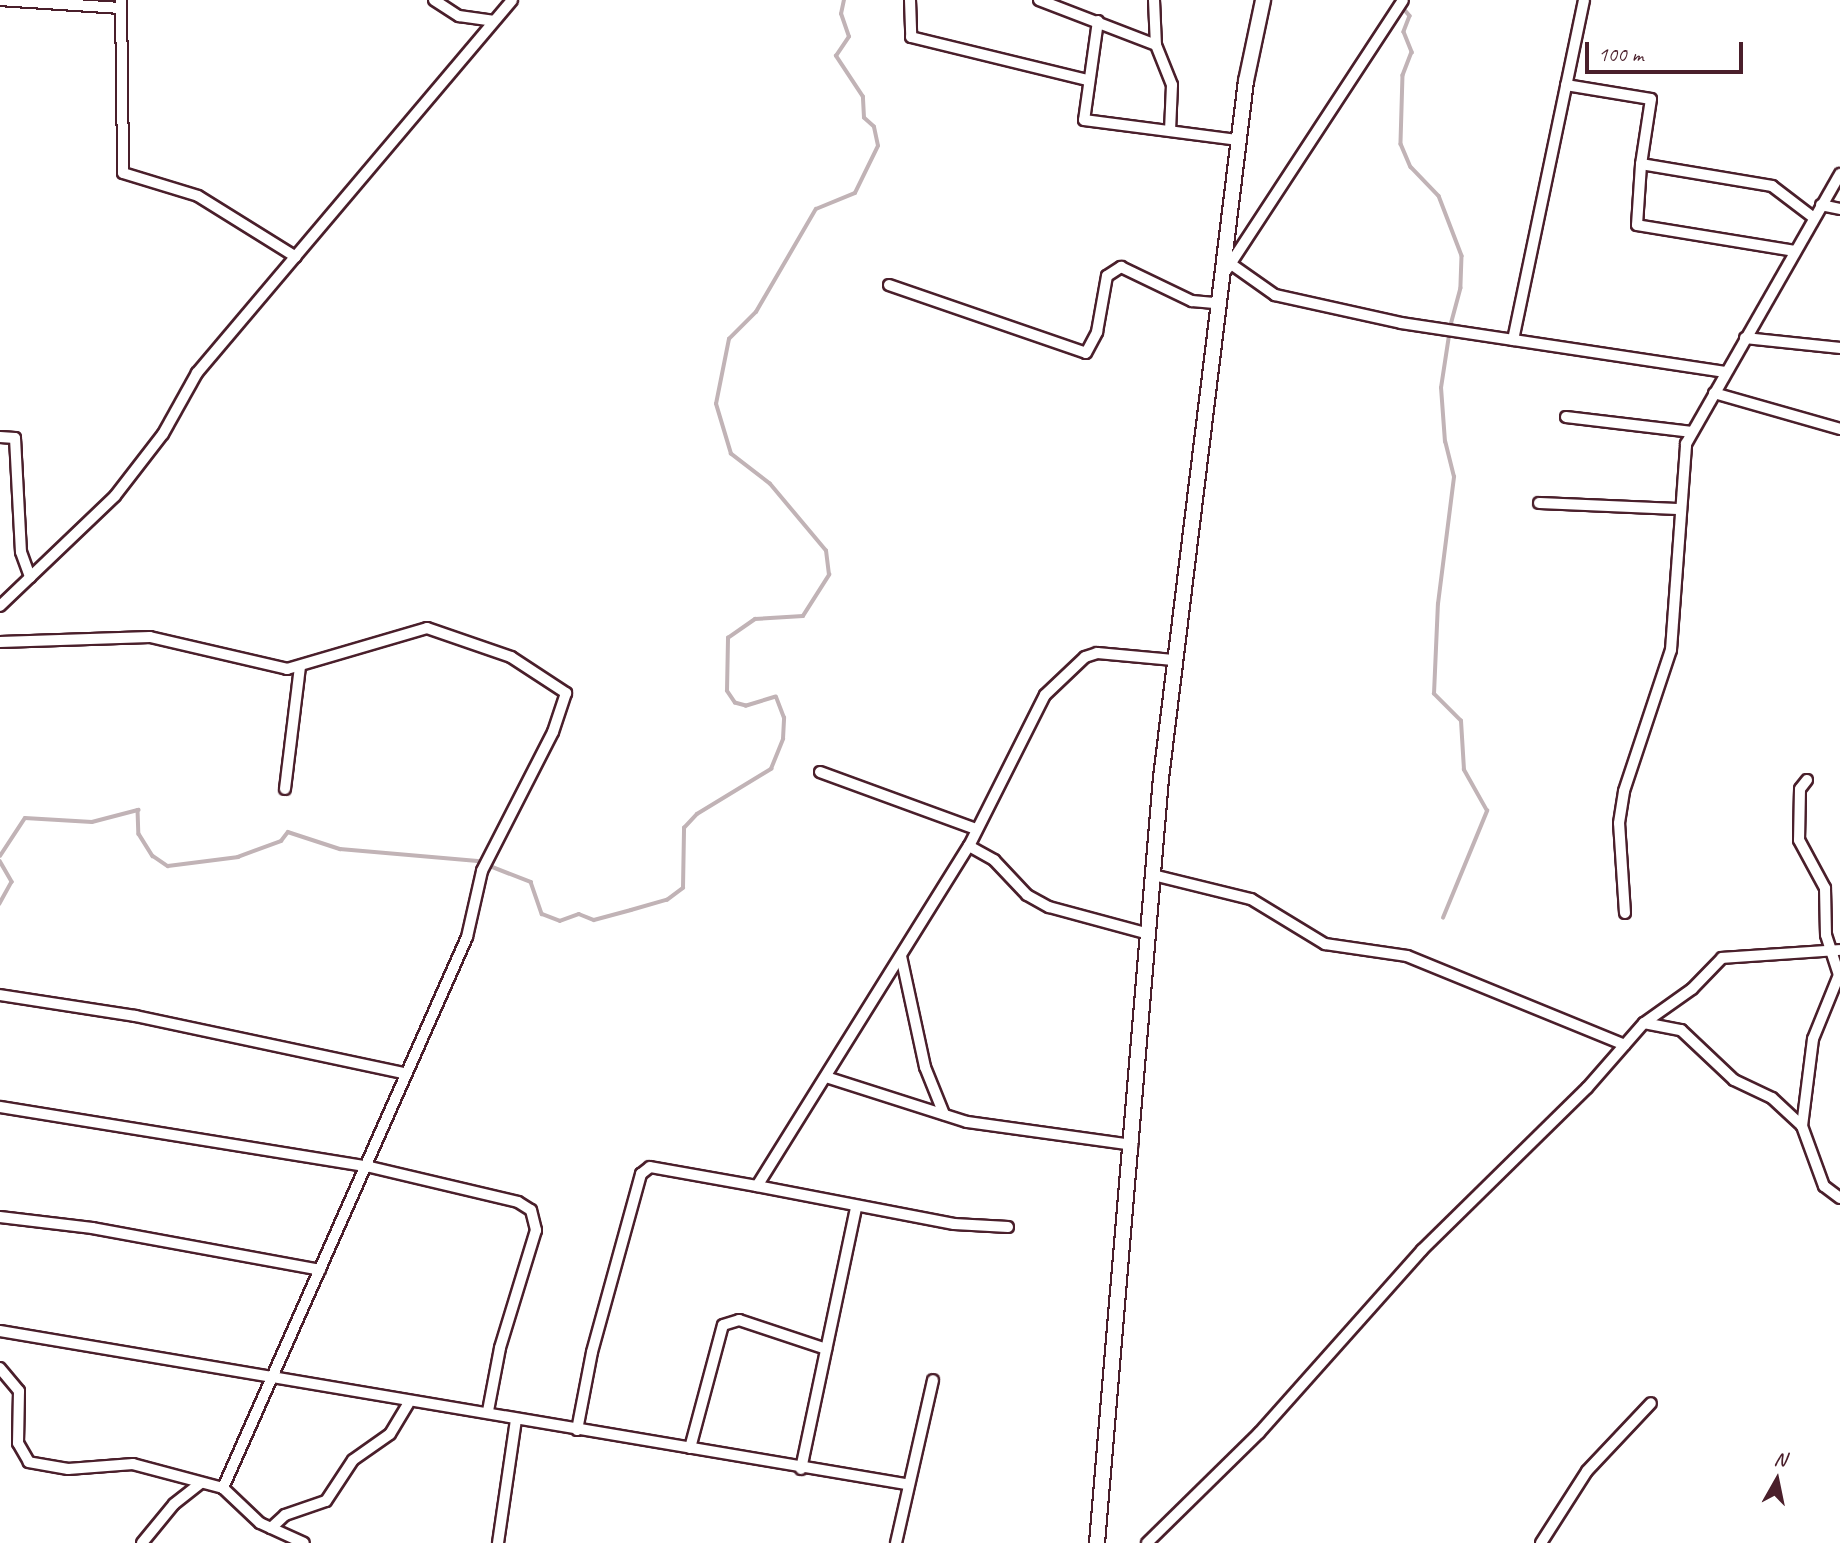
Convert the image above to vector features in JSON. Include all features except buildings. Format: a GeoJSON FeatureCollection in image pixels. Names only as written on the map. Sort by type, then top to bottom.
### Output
{"type":"FeatureCollection","features":[{"type":"Feature","properties":{"kind":"main road"},"geometry":{"type":"LineString","coordinates":[[1097,1543],[1153,875],[1174,660],[1238,140],[1263,0]]}},
{"type":"Feature","properties":{"kind":"street"},"geometry":{"type":"LineString","coordinates":[[0,0],[121,4],[123,173],[198,196],[296,257]]}},
{"type":"Feature","properties":{"kind":"street"},"geometry":{"type":"LineString","coordinates":[[434,0],[459,16],[492,21]]}},
{"type":"Feature","properties":{"kind":"street"},"geometry":{"type":"LineString","coordinates":[[0,606],[115,496],[163,434],[197,373],[512,0]]}},
{"type":"Feature","properties":{"kind":"street"},"geometry":{"type":"LineString","coordinates":[[910,0],[911,37],[1088,80]]}},
{"type":"Feature","properties":{"kind":"street"},"geometry":{"type":"LineString","coordinates":[[1039,0],[1156,45]]}},
{"type":"Feature","properties":{"kind":"street"},"geometry":{"type":"LineString","coordinates":[[1153,0],[1156,45],[1172,85],[1170,130]]}},
{"type":"Feature","properties":{"kind":"street"},"geometry":{"type":"LineString","coordinates":[[1220,282],[1403,0]]}},
{"type":"Feature","properties":{"kind":"street"},"geometry":{"type":"LineString","coordinates":[[1513,340],[1584,0]]}},
{"type":"Feature","properties":{"kind":"street"},"geometry":{"type":"LineString","coordinates":[[1098,21],[1084,120],[1238,140]]}},
{"type":"Feature","properties":{"kind":"street"},"geometry":{"type":"LineString","coordinates":[[1566,85],[1651,99],[1641,164],[1637,225],[1795,251]]}},
{"type":"Feature","properties":{"kind":"street"},"geometry":{"type":"LineString","coordinates":[[1641,164],[1772,186],[1814,218]]}},
{"type":"Feature","properties":{"kind":"street"},"geometry":{"type":"LineString","coordinates":[[1625,914],[1619,823],[1624,791],[1671,650],[1678,509],[1686,444],[1840,174]]}},
{"type":"Feature","properties":{"kind":"street"},"geometry":{"type":"LineString","coordinates":[[1821,205],[1840,209]]}},
{"type":"Feature","properties":{"kind":"street"},"geometry":{"type":"LineString","coordinates":[[1231,264],[1275,295],[1401,323],[1725,372]]}},
{"type":"Feature","properties":{"kind":"street"},"geometry":{"type":"LineString","coordinates":[[889,285],[1086,353],[1097,332],[1107,276],[1121,267],[1192,301],[1217,303]]}},
{"type":"Feature","properties":{"kind":"street"},"geometry":{"type":"LineString","coordinates":[[1745,338],[1840,348]]}},
{"type":"Feature","properties":{"kind":"street"},"geometry":{"type":"LineString","coordinates":[[1714,393],[1840,429]]}},
{"type":"Feature","properties":{"kind":"street"},"geometry":{"type":"LineString","coordinates":[[1566,417],[1692,432]]}},
{"type":"Feature","properties":{"kind":"street"},"geometry":{"type":"LineString","coordinates":[[0,436],[14,437],[16,442],[21,552],[30,578]]}},
{"type":"Feature","properties":{"kind":"street"},"geometry":{"type":"LineString","coordinates":[[1539,503],[1678,509]]}},
{"type":"Feature","properties":{"kind":"street"},"geometry":{"type":"LineString","coordinates":[[0,642],[150,636],[254,663],[300,667],[427,628],[511,657],[566,690],[553,732],[482,872],[467,937],[403,1073],[366,1166],[223,1488]]}},
{"type":"Feature","properties":{"kind":"street"},"geometry":{"type":"LineString","coordinates":[[757,1186],[969,846],[1045,695],[1085,657],[1097,653],[1174,660]]}},
{"type":"Feature","properties":{"kind":"street"},"geometry":{"type":"LineString","coordinates":[[285,789],[300,667]]}},
{"type":"Feature","properties":{"kind":"street"},"geometry":{"type":"LineString","coordinates":[[820,772],[976,829]]}},
{"type":"Feature","properties":{"kind":"street"},"geometry":{"type":"LineString","coordinates":[[1802,1126],[1813,1039],[1839,975],[1838,951],[1826,935],[1821,877],[1799,840],[1800,789],[1807,780]]}},
{"type":"Feature","properties":{"kind":"street"},"geometry":{"type":"LineString","coordinates":[[969,846],[994,860],[1027,895],[1049,907],[1149,934]]}},
{"type":"Feature","properties":{"kind":"street"},"geometry":{"type":"LineString","coordinates":[[1153,875],[1251,899],[1325,944],[1407,956],[1625,1045]]}},
{"type":"Feature","properties":{"kind":"street"},"geometry":{"type":"LineString","coordinates":[[1151,1542],[1259,1433],[1422,1250],[1644,1023],[1692,989],[1722,958],[1838,951]]}},
{"type":"Feature","properties":{"kind":"street"},"geometry":{"type":"LineString","coordinates":[[901,956],[925,1067],[944,1114]]}},
{"type":"Feature","properties":{"kind":"street"},"geometry":{"type":"LineString","coordinates":[[0,995],[135,1016],[403,1073]]}},
{"type":"Feature","properties":{"kind":"street"},"geometry":{"type":"LineString","coordinates":[[1644,1023],[1681,1030],[1734,1080],[1772,1098],[1802,1126],[1825,1186],[1840,1198]]}},
{"type":"Feature","properties":{"kind":"street"},"geometry":{"type":"LineString","coordinates":[[826,1077],[967,1122],[1132,1145]]}},
{"type":"Feature","properties":{"kind":"street"},"geometry":{"type":"LineString","coordinates":[[0,1107],[366,1166],[518,1202],[536,1219],[488,1411]]}},
{"type":"Feature","properties":{"kind":"street"},"geometry":{"type":"LineString","coordinates":[[577,1430],[592,1352],[641,1174],[650,1167],[757,1186],[856,1208],[1008,1227]]}},
{"type":"Feature","properties":{"kind":"street"},"geometry":{"type":"LineString","coordinates":[[801,1469],[856,1208]]}},
{"type":"Feature","properties":{"kind":"street"},"geometry":{"type":"LineString","coordinates":[[0,1217],[92,1228],[320,1270]]}},
{"type":"Feature","properties":{"kind":"street"},"geometry":{"type":"LineString","coordinates":[[690,1448],[723,1325],[739,1320],[826,1349]]}},
{"type":"Feature","properties":{"kind":"street"},"geometry":{"type":"LineString","coordinates":[[0,1331],[408,1404],[488,1411],[577,1430],[801,1469],[906,1484]]}},
{"type":"Feature","properties":{"kind":"street"},"geometry":{"type":"LineString","coordinates":[[0,1368],[19,1391],[18,1443],[29,1462],[68,1469],[133,1464],[223,1488],[271,1528],[304,1543]]}},
{"type":"Feature","properties":{"kind":"street"},"geometry":{"type":"LineString","coordinates":[[896,1543],[906,1484],[933,1380]]}},
{"type":"Feature","properties":{"kind":"street"},"geometry":{"type":"LineString","coordinates":[[1541,1543],[1587,1471],[1651,1403]]}},
{"type":"Feature","properties":{"kind":"street"},"geometry":{"type":"LineString","coordinates":[[271,1528],[285,1515],[326,1501],[353,1460],[390,1434],[408,1404]]}},
{"type":"Feature","properties":{"kind":"street"},"geometry":{"type":"LineString","coordinates":[[498,1543],[516,1419]]}},
{"type":"Feature","properties":{"kind":"street"},"geometry":{"type":"LineString","coordinates":[[142,1543],[174,1504],[200,1484]]}},
{"type":"Feature","properties":{"kind":"waterway"},"geometry":{"type":"LineString","coordinates":[[0,856],[25,818],[92,822],[138,810],[139,834],[153,856],[168,866],[238,857],[281,841],[288,832],[340,849],[477,861],[531,882],[542,914],[560,921],[579,914],[594,920],[667,900],[683,888],[684,828],[697,814],[771,769],[783,739],[784,718],[776,697],[746,706],[735,703],[727,691],[728,638],[755,619],[803,616],[829,575],[826,551],[770,484],[731,454],[716,404],[729,339],[756,312],[816,209],[855,193],[878,146],[874,127],[864,118],[863,97],[836,56],[849,37],[841,14],[844,0]]}},
{"type":"Feature","properties":{"kind":"waterway"},"geometry":{"type":"LineString","coordinates":[[1404,9],[1410,16],[1404,32],[1412,52],[1403,75],[1401,144],[1411,167],[1439,196],[1462,256],[1461,288],[1450,329]]}},
{"type":"Feature","properties":{"kind":"waterway"},"geometry":{"type":"LineString","coordinates":[[1443,918],[1487,811],[1464,770],[1461,721],[1434,694],[1438,604],[1454,477],[1445,442],[1441,388],[1449,336]]}},
{"type":"Feature","properties":{"kind":"waterway"},"geometry":{"type":"LineString","coordinates":[[0,861],[12,882],[0,904]]}}]}
